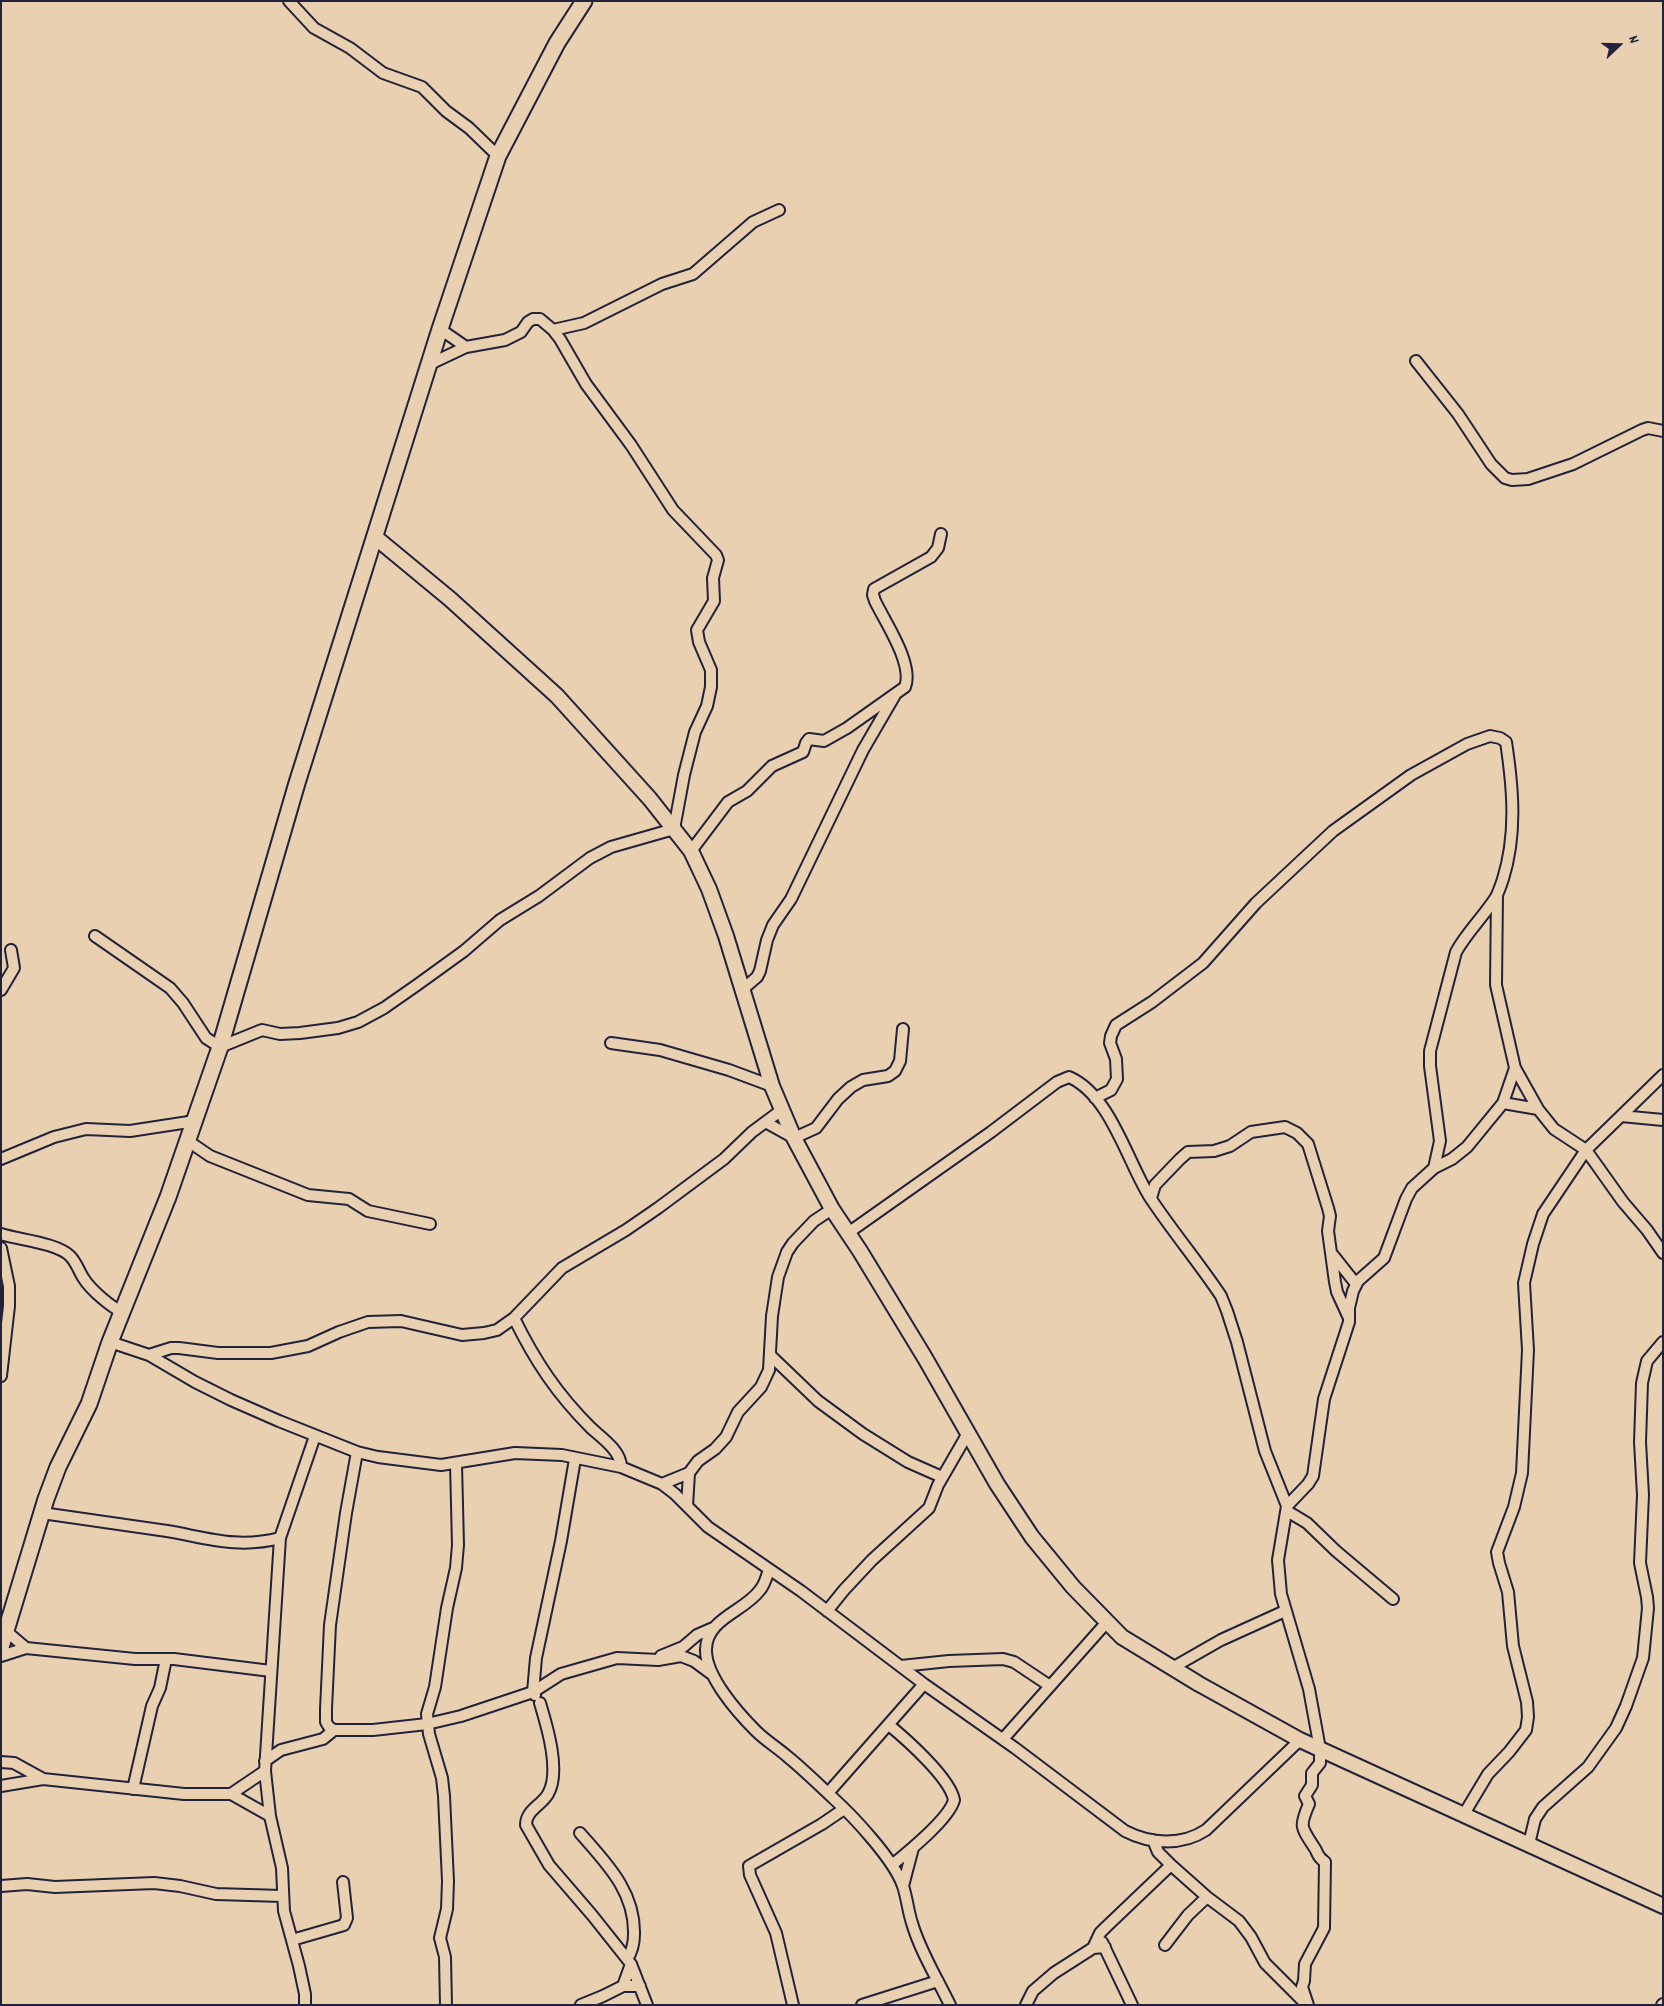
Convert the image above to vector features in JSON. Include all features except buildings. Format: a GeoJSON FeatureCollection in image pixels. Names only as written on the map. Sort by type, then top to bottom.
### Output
{"type":"FeatureCollection","features":[{"type":"Feature","properties":{"kind":"main road"},"geometry":{"type":"LineString","coordinates":[[3,1638],[58,1467],[88,1404],[110,1342],[168,1197],[220,1047],[297,783],[440,329],[498,156],[557,43],[584,1]]}},
{"type":"Feature","properties":{"kind":"street"},"geometry":{"type":"LineString","coordinates":[[289,1],[314,28],[350,48],[383,73],[422,87],[446,112],[470,128],[498,156]]}},
{"type":"Feature","properties":{"kind":"street"},"geometry":{"type":"LineString","coordinates":[[553,330],[584,323],[656,287],[693,274],[753,222],[779,210]]}},
{"type":"Feature","properties":{"kind":"street"},"geometry":{"type":"LineString","coordinates":[[430,364],[466,347],[505,340],[521,332],[528,322],[533,319],[540,319],[553,330],[586,384],[631,445],[673,510],[712,550],[718,560],[713,572],[714,601],[697,630],[711,670],[711,687],[707,706],[695,732],[684,775],[674,829]]}},
{"type":"Feature","properties":{"kind":"street"},"geometry":{"type":"LineString","coordinates":[[440,329],[466,347]]}},
{"type":"Feature","properties":{"kind":"street"},"geometry":{"type":"LineString","coordinates":[[1416,362],[1458,414],[1491,464],[1505,478],[1512,480],[1528,479],[1566,466],[1648,428],[1663,431]]}},
{"type":"Feature","properties":{"kind":"street"},"geometry":{"type":"LineString","coordinates":[[691,851],[724,806],[747,791],[772,766],[804,752],[806,743],[809,740],[824,741],[847,728],[905,687],[907,672],[902,656],[874,601],[874,589],[931,557],[938,548],[941,534]]}},
{"type":"Feature","properties":{"kind":"street"},"geometry":{"type":"LineString","coordinates":[[375,537],[450,599],[557,696],[650,799],[691,851],[709,889],[743,988],[772,1086],[794,1138],[832,1209],[925,1358],[997,1484],[1032,1536],[1073,1587],[1122,1637],[1172,1668],[1300,1740],[1663,1906]]}},
{"type":"Feature","properties":{"kind":"street"},"geometry":{"type":"LineString","coordinates":[[743,988],[760,971],[773,926],[791,899],[859,758],[896,694]]}},
{"type":"Feature","properties":{"kind":"street"},"geometry":{"type":"LineString","coordinates":[[1095,1098],[1111,1090],[1117,1079],[1116,1058],[1110,1043],[1110,1036],[1116,1025],[1152,1002],[1203,963],[1256,903],[1333,831],[1411,774],[1467,744],[1490,736],[1500,738],[1506,742],[1513,795],[1512,835],[1509,854],[1497,895],[1496,985],[1515,1068],[1538,1109],[1554,1130],[1586,1150],[1663,1254]]}},
{"type":"Feature","properties":{"kind":"street"},"geometry":{"type":"LineString","coordinates":[[95,936],[170,988],[183,1003],[206,1038],[220,1047],[262,1030],[280,1034],[338,1028],[364,1019],[438,970],[469,947],[500,920],[539,896],[590,858],[611,847],[674,829]]}},
{"type":"Feature","properties":{"kind":"street"},"geometry":{"type":"LineString","coordinates":[[1434,1168],[1440,1141],[1430,1066],[1432,1043],[1456,952],[1462,940],[1497,895]]}},
{"type":"Feature","properties":{"kind":"street"},"geometry":{"type":"LineString","coordinates":[[1,990],[14,968],[11,950]]}},
{"type":"Feature","properties":{"kind":"street"},"geometry":{"type":"LineString","coordinates":[[794,1138],[816,1128],[838,1099],[851,1087],[863,1080],[883,1078],[895,1071],[900,1061],[903,1029]]}},
{"type":"Feature","properties":{"kind":"street"},"geometry":{"type":"LineString","coordinates":[[611,1043],[660,1050],[729,1070],[772,1086]]}},
{"type":"Feature","properties":{"kind":"street"},"geometry":{"type":"LineString","coordinates":[[1287,1508],[1313,1476],[1324,1399],[1349,1320],[1353,1290],[1356,1284],[1384,1258],[1412,1188],[1434,1168],[1452,1159],[1467,1147],[1503,1103],[1515,1068]]}},
{"type":"Feature","properties":{"kind":"street"},"geometry":{"type":"LineString","coordinates":[[1464,1814],[1488,1774],[1509,1752],[1526,1730],[1528,1712],[1513,1646],[1510,1602],[1497,1552],[1514,1507],[1522,1473],[1528,1350],[1524,1283],[1543,1214],[1586,1150],[1663,1075]]}},
{"type":"Feature","properties":{"kind":"street"},"geometry":{"type":"LineString","coordinates":[[848,1233],[1064,1078],[1074,1079],[1095,1098],[1120,1138],[1144,1188],[1208,1276],[1227,1311],[1237,1342],[1260,1435],[1287,1508],[1278,1560],[1281,1594],[1309,1689],[1320,1749],[1320,1763],[1312,1773],[1312,1785],[1305,1796],[1309,1804],[1303,1818],[1302,1827],[1318,1858],[1324,1862],[1326,1883],[1324,1928],[1305,1964],[1302,1987],[1308,2005]]}},
{"type":"Feature","properties":{"kind":"street"},"geometry":{"type":"LineString","coordinates":[[1503,1103],[1538,1109]]}},
{"type":"Feature","properties":{"kind":"street"},"geometry":{"type":"LineString","coordinates":[[149,1355],[171,1348],[218,1353],[271,1353],[308,1346],[368,1322],[401,1321],[435,1330],[473,1335],[497,1330],[514,1318],[562,1268],[626,1230],[658,1208],[724,1159],[752,1132],[767,1123],[783,1109]]}},
{"type":"Feature","properties":{"kind":"street"},"geometry":{"type":"LineString","coordinates":[[1621,1116],[1663,1120]]}},
{"type":"Feature","properties":{"kind":"street"},"geometry":{"type":"LineString","coordinates":[[1,1159],[54,1137],[86,1129],[130,1131],[195,1121]]}},
{"type":"Feature","properties":{"kind":"street"},"geometry":{"type":"LineString","coordinates":[[767,1123],[794,1138]]}},
{"type":"Feature","properties":{"kind":"street"},"geometry":{"type":"LineString","coordinates":[[1151,1198],[1155,1185],[1188,1152],[1214,1151],[1230,1146],[1251,1132],[1285,1127],[1304,1139],[1312,1154],[1330,1216],[1328,1232],[1337,1292],[1349,1320]]}},
{"type":"Feature","properties":{"kind":"street"},"geometry":{"type":"LineString","coordinates":[[188,1141],[210,1156],[308,1195],[349,1199],[368,1211],[430,1224]]}},
{"type":"Feature","properties":{"kind":"street"},"geometry":{"type":"LineString","coordinates":[[1144,1188],[1155,1185]]}},
{"type":"Feature","properties":{"kind":"street"},"geometry":{"type":"LineString","coordinates":[[662,1484],[688,1474],[698,1461],[715,1449],[726,1437],[738,1412],[761,1387],[769,1370],[772,1316],[778,1277],[787,1252],[814,1221],[832,1209]]}},
{"type":"Feature","properties":{"kind":"street"},"geometry":{"type":"LineString","coordinates":[[1,1234],[39,1243],[66,1253],[71,1257],[88,1284],[112,1306],[122,1312]]}},
{"type":"Feature","properties":{"kind":"street"},"geometry":{"type":"LineString","coordinates":[[1,1248],[9,1286],[5,1306],[1,1376]]}},
{"type":"Feature","properties":{"kind":"street"},"geometry":{"type":"LineString","coordinates":[[1331,1252],[1356,1284]]}},
{"type":"Feature","properties":{"kind":"street"},"geometry":{"type":"LineString","coordinates":[[514,1318],[530,1350],[548,1379],[571,1408],[613,1449],[621,1460],[621,1467]]}},
{"type":"Feature","properties":{"kind":"street"},"geometry":{"type":"LineString","coordinates":[[110,1342],[149,1355],[210,1389],[315,1436],[357,1452],[378,1457],[441,1465],[515,1453],[562,1455],[621,1467],[662,1484],[708,1527],[827,1611],[924,1684],[1004,1739],[1125,1831],[1136,1836],[1153,1840],[1186,1840],[1195,1838],[1206,1830],[1300,1740]]}},
{"type":"Feature","properties":{"kind":"street"},"geometry":{"type":"LineString","coordinates":[[1529,1844],[1535,1819],[1543,1808],[1588,1767],[1616,1728],[1643,1658],[1648,1608],[1640,1564],[1643,1495],[1640,1442],[1642,1383],[1647,1361],[1663,1342]]}},
{"type":"Feature","properties":{"kind":"street"},"geometry":{"type":"LineString","coordinates":[[770,1355],[818,1401],[863,1434],[908,1462],[942,1477]]}},
{"type":"Feature","properties":{"kind":"street"},"geometry":{"type":"LineString","coordinates":[[827,1611],[872,1560],[928,1508],[942,1477],[968,1433]]}},
{"type":"Feature","properties":{"kind":"street"},"geometry":{"type":"LineString","coordinates":[[304,2005],[306,1994],[284,1912],[282,1868],[270,1816],[265,1766],[280,1538],[315,1436]]}},
{"type":"Feature","properties":{"kind":"street"},"geometry":{"type":"LineString","coordinates":[[357,1452],[330,1625],[326,1709],[326,1722],[329,1727],[334,1730],[373,1730],[427,1724],[461,1716],[533,1692],[561,1674],[617,1658],[664,1660],[681,1656],[688,1657],[713,1675]]}},
{"type":"Feature","properties":{"kind":"street"},"geometry":{"type":"LineString","coordinates":[[575,1458],[561,1541],[536,1658],[533,1692],[540,1703],[550,1736],[553,1773],[548,1794],[529,1814],[526,1825],[549,1865],[629,1962],[647,2005]]}},
{"type":"Feature","properties":{"kind":"street"},"geometry":{"type":"LineString","coordinates":[[446,2005],[446,1957],[440,1938],[447,1909],[448,1881],[444,1796],[442,1778],[427,1724],[427,1714],[435,1687],[457,1560],[456,1464]]}},
{"type":"Feature","properties":{"kind":"street"},"geometry":{"type":"LineString","coordinates":[[687,1506],[688,1474]]}},
{"type":"Feature","properties":{"kind":"street"},"geometry":{"type":"LineString","coordinates":[[1287,1508],[1307,1523],[1336,1551],[1394,1599]]}},
{"type":"Feature","properties":{"kind":"street"},"geometry":{"type":"LineString","coordinates":[[42,1513],[224,1542],[260,1543],[280,1538]]}},
{"type":"Feature","properties":{"kind":"street"},"geometry":{"type":"LineString","coordinates":[[650,1660],[683,1647],[697,1635],[713,1628],[760,1591],[769,1569]]}},
{"type":"Feature","properties":{"kind":"street"},"geometry":{"type":"LineString","coordinates":[[1172,1668],[1220,1640],[1285,1611]]}},
{"type":"Feature","properties":{"kind":"street"},"geometry":{"type":"LineString","coordinates":[[1004,1739],[1107,1622]]}},
{"type":"Feature","properties":{"kind":"street"},"geometry":{"type":"LineString","coordinates":[[713,1628],[709,1634],[706,1651],[708,1663],[713,1675],[736,1709],[756,1732],[787,1756],[828,1793],[879,1848],[892,1865],[903,1886],[912,1924],[920,1946],[950,2005]]}},
{"type":"Feature","properties":{"kind":"street"},"geometry":{"type":"LineString","coordinates":[[3,1638],[26,1648],[135,1659],[166,1659],[271,1671]]}},
{"type":"Feature","properties":{"kind":"street"},"geometry":{"type":"LineString","coordinates":[[1,1656],[26,1648]]}},
{"type":"Feature","properties":{"kind":"street"},"geometry":{"type":"LineString","coordinates":[[901,1666],[1003,1658],[1014,1662],[1050,1686]]}},
{"type":"Feature","properties":{"kind":"street"},"geometry":{"type":"LineString","coordinates":[[133,1789],[152,1706],[160,1688],[166,1659]]}},
{"type":"Feature","properties":{"kind":"street"},"geometry":{"type":"LineString","coordinates":[[540,1703],[547,1684]]}},
{"type":"Feature","properties":{"kind":"street"},"geometry":{"type":"LineString","coordinates":[[828,1793],[924,1684]]}},
{"type":"Feature","properties":{"kind":"street"},"geometry":{"type":"LineString","coordinates":[[889,1725],[915,1747],[949,1788],[954,1800],[949,1812],[913,1848],[892,1865]]}},
{"type":"Feature","properties":{"kind":"street"},"geometry":{"type":"LineString","coordinates":[[231,1794],[281,1750],[322,1739],[334,1730]]}},
{"type":"Feature","properties":{"kind":"street"},"geometry":{"type":"LineString","coordinates":[[1,1762],[14,1763],[43,1779]]}},
{"type":"Feature","properties":{"kind":"street"},"geometry":{"type":"LineString","coordinates":[[1,1786],[43,1779],[184,1794],[231,1794],[270,1816]]}},
{"type":"Feature","properties":{"kind":"street"},"geometry":{"type":"LineString","coordinates":[[793,2005],[776,1933],[750,1875],[749,1866],[822,1824],[844,1809]]}},
{"type":"Feature","properties":{"kind":"street"},"geometry":{"type":"LineString","coordinates":[[580,1833],[619,1879],[634,1917],[634,1941],[623,1986]]}},
{"type":"Feature","properties":{"kind":"street"},"geometry":{"type":"LineString","coordinates":[[1153,1840],[1158,1852],[1170,1865],[1207,1897],[1239,1920],[1265,1963],[1308,2005]]}},
{"type":"Feature","properties":{"kind":"street"},"geometry":{"type":"LineString","coordinates":[[903,1886],[913,1848]]}},
{"type":"Feature","properties":{"kind":"street"},"geometry":{"type":"LineString","coordinates":[[1093,1948],[1100,1933],[1170,1865]]}},
{"type":"Feature","properties":{"kind":"street"},"geometry":{"type":"LineString","coordinates":[[292,1940],[344,1925],[347,1918],[343,1882]]}},
{"type":"Feature","properties":{"kind":"street"},"geometry":{"type":"LineString","coordinates":[[1,1886],[27,1884],[65,1887],[154,1883],[180,1886],[216,1894],[282,1896]]}},
{"type":"Feature","properties":{"kind":"street"},"geometry":{"type":"LineString","coordinates":[[1164,1945],[1188,1914],[1207,1897]]}},
{"type":"Feature","properties":{"kind":"street"},"geometry":{"type":"LineString","coordinates":[[1100,1933],[1132,2005]]}},
{"type":"Feature","properties":{"kind":"street"},"geometry":{"type":"LineString","coordinates":[[1026,2005],[1033,1991],[1054,1973],[1093,1948],[1105,1947]]}},
{"type":"Feature","properties":{"kind":"street"},"geometry":{"type":"LineString","coordinates":[[862,2005],[938,1981]]}},
{"type":"Feature","properties":{"kind":"street"},"geometry":{"type":"LineString","coordinates":[[580,2005],[623,1986],[640,1986]]}}]}
